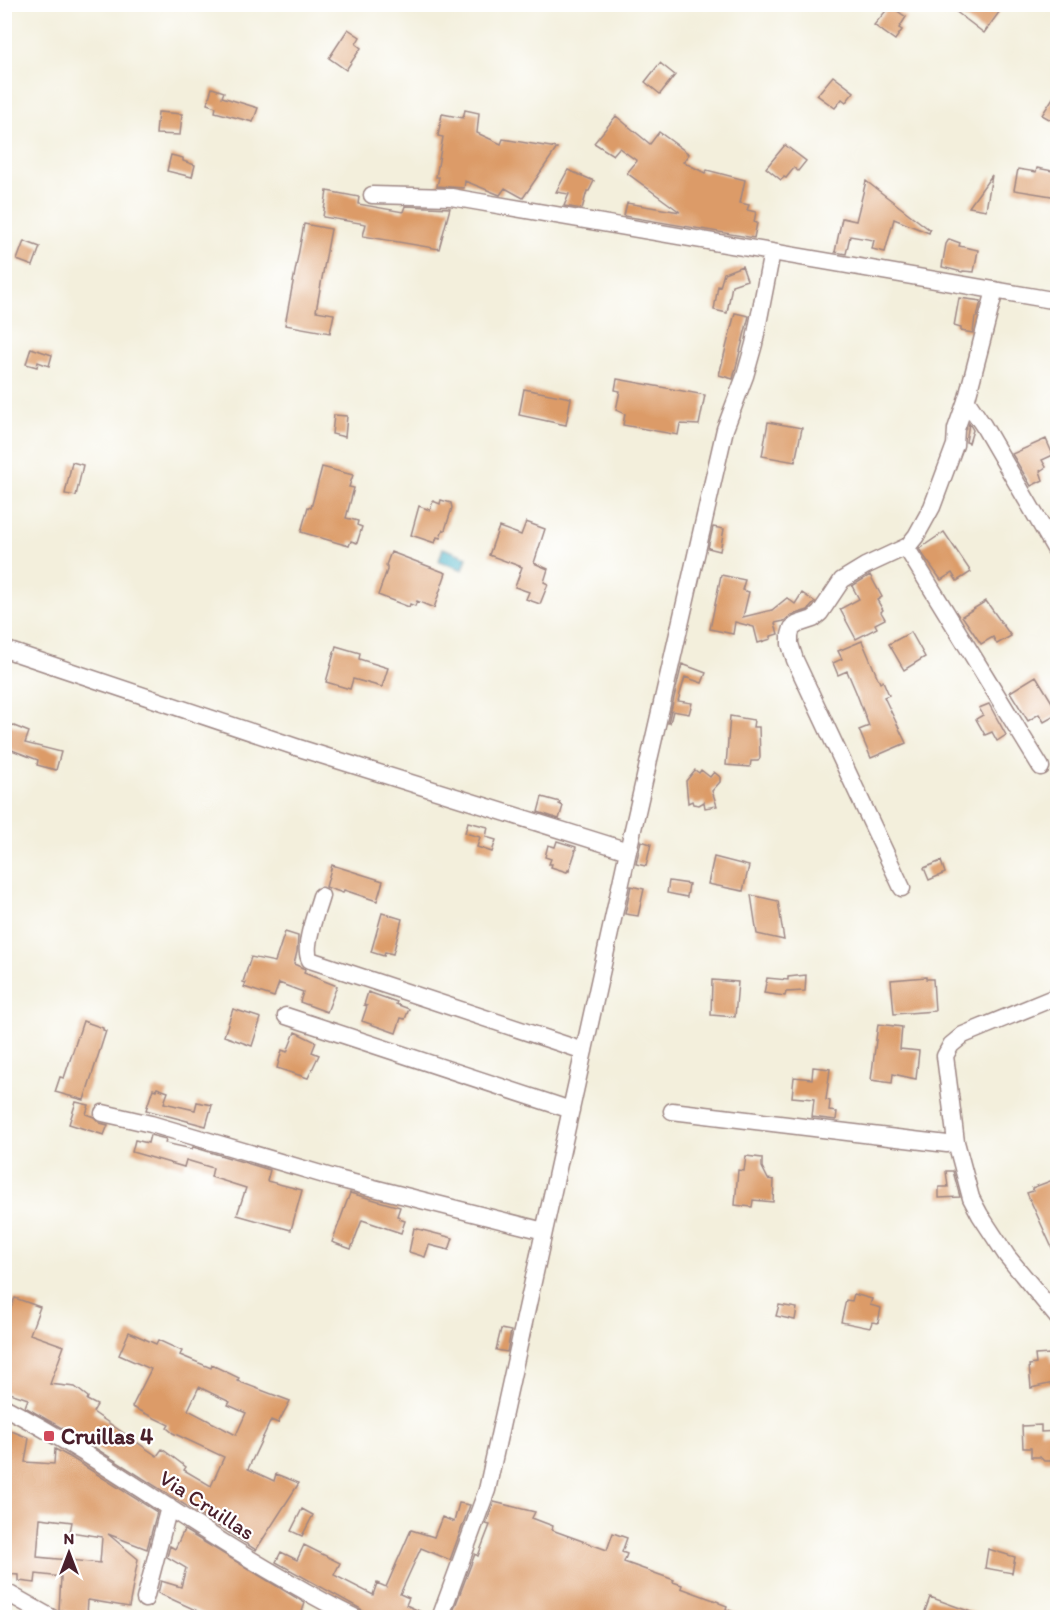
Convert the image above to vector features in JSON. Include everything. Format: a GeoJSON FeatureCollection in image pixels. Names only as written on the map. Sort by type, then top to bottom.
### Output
{"type":"FeatureCollection","features":[{"type":"Feature","properties":{"kind":"street"},"geometry":{"type":"LineString","coordinates":[[372,195],[451,197],[1058,301]]}},
{"type":"Feature","properties":{"kind":"street"},"geometry":{"type":"LineString","coordinates":[[440,1617],[487,1490],[628,851],[725,429],[745,376],[754,344],[772,252]]}},
{"type":"Feature","properties":{"kind":"street"},"geometry":{"type":"LineString","coordinates":[[902,888],[795,660],[790,635],[792,628],[813,619],[819,613],[842,580],[865,566],[906,547],[916,536],[932,507],[955,445],[956,429],[995,290]]}},
{"type":"Feature","properties":{"kind":"street"},"geometry":{"type":"LineString","coordinates":[[966,400],[1058,554]]}},
{"type":"Feature","properties":{"kind":"street"},"geometry":{"type":"LineString","coordinates":[[906,547],[1041,767]]}},
{"type":"Feature","properties":{"kind":"street"},"geometry":{"type":"LineString","coordinates":[[4,649],[299,748],[628,851]]}},
{"type":"Feature","properties":{"kind":"street"},"geometry":{"type":"LineString","coordinates":[[321,896],[308,943],[307,955],[310,960],[584,1051]]}},
{"type":"Feature","properties":{"kind":"street"},"geometry":{"type":"LineString","coordinates":[[1058,996],[963,1035],[951,1045],[945,1056],[956,1142],[971,1198],[1006,1256],[1058,1318]]}},
{"type":"Feature","properties":{"kind":"street"},"geometry":{"type":"LineString","coordinates":[[286,1016],[571,1110]]}},
{"type":"Feature","properties":{"kind":"street"},"geometry":{"type":"LineString","coordinates":[[672,1111],[947,1144],[956,1142]]}},
{"type":"Feature","properties":{"kind":"street"},"geometry":{"type":"LineString","coordinates":[[103,1113],[151,1124],[338,1179],[544,1231]]}},
{"type":"Feature","properties":{"kind":"street","name":"Via Cruillas"},"geometry":{"type":"LineString","coordinates":[[4,1407],[61,1437],[251,1560],[336,1609],[356,1617]]}},
{"type":"Feature","properties":{"kind":"street"},"geometry":{"type":"LineString","coordinates":[[145,1599],[169,1507]]}},
{"type":"Feature","properties":{"kind":"street"},"geometry":{"type":"LineString","coordinates":[[4,1591],[52,1617]]}},
{"type":"Feature","properties":{"kind":"water"},"geometry":{"type":"Polygon","coordinates":[[[443,548],[467,557],[463,570],[439,561],[443,548]]]}},
{"type":"Feature","properties":{"kind":"building"},"geometry":{"type":"Polygon","coordinates":[[[946,4],[1005,4],[984,33],[946,4]]]}},
{"type":"Feature","properties":{"kind":"building"},"geometry":{"type":"Polygon","coordinates":[[[890,6],[906,17],[899,28],[902,30],[895,40],[874,25],[890,6]]]}},
{"type":"Feature","properties":{"kind":"building"},"geometry":{"type":"Polygon","coordinates":[[[348,29],[360,37],[356,44],[361,48],[346,70],[329,58],[348,29]]]}},
{"type":"Feature","properties":{"kind":"building"},"geometry":{"type":"Polygon","coordinates":[[[660,63],[675,75],[660,94],[645,82],[660,63]]]}},
{"type":"Feature","properties":{"kind":"building"},"geometry":{"type":"Polygon","coordinates":[[[833,76],[854,92],[846,102],[842,99],[835,108],[817,95],[833,76]]]}},
{"type":"Feature","properties":{"kind":"building"},"geometry":{"type":"Polygon","coordinates":[[[212,88],[224,92],[222,97],[258,108],[253,122],[215,112],[216,107],[207,104],[212,88]]]}},
{"type":"Feature","properties":{"kind":"building"},"geometry":{"type":"Polygon","coordinates":[[[1058,90],[1058,124],[1042,115],[1058,90]]]}},
{"type":"Feature","properties":{"kind":"building"},"geometry":{"type":"Polygon","coordinates":[[[465,110],[479,113],[477,133],[501,144],[503,139],[557,148],[523,198],[505,188],[500,195],[465,181],[464,188],[437,186],[439,177],[436,177],[443,137],[438,136],[442,114],[463,118],[465,110]]]}},
{"type":"Feature","properties":{"kind":"building"},"geometry":{"type":"Polygon","coordinates":[[[158,112],[182,114],[180,135],[156,134],[158,112]]]}},
{"type":"Feature","properties":{"kind":"building"},"geometry":{"type":"Polygon","coordinates":[[[616,116],[650,144],[659,132],[689,154],[683,162],[705,173],[707,170],[745,180],[740,203],[749,205],[747,210],[756,212],[754,222],[757,223],[754,238],[624,216],[627,203],[680,212],[627,173],[637,161],[619,148],[613,155],[594,143],[616,116]]]}},
{"type":"Feature","properties":{"kind":"building"},"geometry":{"type":"Polygon","coordinates":[[[785,145],[806,161],[798,171],[794,168],[786,178],[781,180],[766,168],[785,145]]]}},
{"type":"Feature","properties":{"kind":"building"},"geometry":{"type":"Polygon","coordinates":[[[171,155],[183,158],[183,161],[195,165],[192,177],[167,171],[171,155]]]}},
{"type":"Feature","properties":{"kind":"building"},"geometry":{"type":"Polygon","coordinates":[[[1037,168],[1058,172],[1058,197],[1014,190],[1018,169],[1036,172],[1037,168]]]}},
{"type":"Feature","properties":{"kind":"building"},"geometry":{"type":"Polygon","coordinates":[[[568,170],[594,181],[587,191],[582,209],[564,206],[569,194],[556,192],[568,170]]]}},
{"type":"Feature","properties":{"kind":"building"},"geometry":{"type":"Polygon","coordinates":[[[992,175],[986,210],[969,207],[992,175]]]}},
{"type":"Feature","properties":{"kind":"building"},"geometry":{"type":"Polygon","coordinates":[[[866,181],[930,230],[929,233],[894,219],[885,252],[872,249],[874,240],[850,236],[846,254],[835,252],[842,218],[856,221],[866,181]]]}},
{"type":"Feature","properties":{"kind":"building"},"geometry":{"type":"Polygon","coordinates":[[[327,191],[359,197],[358,204],[403,212],[405,206],[450,208],[439,249],[363,236],[366,224],[323,217],[327,191]]]}},
{"type":"Feature","properties":{"kind":"building"},"geometry":{"type":"Polygon","coordinates":[[[304,224],[331,229],[316,311],[334,314],[330,333],[285,325],[304,224]]]}},
{"type":"Feature","properties":{"kind":"building"},"geometry":{"type":"Polygon","coordinates":[[[949,239],[960,243],[959,246],[978,250],[974,272],[962,272],[942,267],[949,239]]]}},
{"type":"Feature","properties":{"kind":"building"},"geometry":{"type":"Polygon","coordinates":[[[24,241],[40,247],[33,266],[17,260],[24,241]]]}},
{"type":"Feature","properties":{"kind":"building"},"geometry":{"type":"Polygon","coordinates":[[[742,266],[747,280],[732,285],[727,313],[714,310],[718,286],[720,287],[724,273],[742,266]]]}},
{"type":"Feature","properties":{"kind":"building"},"geometry":{"type":"Polygon","coordinates":[[[959,298],[981,301],[977,317],[975,317],[973,333],[961,331],[961,328],[954,326],[959,298]]]}},
{"type":"Feature","properties":{"kind":"building"},"geometry":{"type":"Polygon","coordinates":[[[735,313],[749,316],[733,379],[719,375],[735,313]]]}},
{"type":"Feature","properties":{"kind":"building"},"geometry":{"type":"Polygon","coordinates":[[[31,348],[52,355],[49,366],[38,362],[37,367],[26,364],[31,348]]]}},
{"type":"Feature","properties":{"kind":"building"},"geometry":{"type":"Polygon","coordinates":[[[617,379],[705,395],[699,425],[680,424],[678,435],[623,425],[625,414],[616,410],[620,391],[615,390],[617,379]]]}},
{"type":"Feature","properties":{"kind":"building"},"geometry":{"type":"Polygon","coordinates":[[[524,389],[571,398],[566,425],[519,415],[524,389]]]}},
{"type":"Feature","properties":{"kind":"building"},"geometry":{"type":"Polygon","coordinates":[[[334,415],[347,416],[345,437],[332,434],[334,415]]]}},
{"type":"Feature","properties":{"kind":"building"},"geometry":{"type":"Polygon","coordinates":[[[768,422],[802,428],[795,462],[762,456],[768,422]]]}},
{"type":"Feature","properties":{"kind":"building"},"geometry":{"type":"Polygon","coordinates":[[[969,423],[973,430],[969,443],[966,442],[969,423]]]}},
{"type":"Feature","properties":{"kind":"building"},"geometry":{"type":"Polygon","coordinates":[[[1046,439],[1053,455],[1042,460],[1046,467],[1040,471],[1043,480],[1031,486],[1012,454],[1046,439]]]}},
{"type":"Feature","properties":{"kind":"building"},"geometry":{"type":"Polygon","coordinates":[[[72,462],[83,465],[76,496],[65,494],[72,462]]]}},
{"type":"Feature","properties":{"kind":"building"},"geometry":{"type":"Polygon","coordinates":[[[322,467],[353,475],[349,487],[354,488],[346,518],[358,521],[357,525],[362,527],[357,543],[351,541],[349,546],[301,532],[308,507],[311,508],[322,467]]]}},
{"type":"Feature","properties":{"kind":"building"},"geometry":{"type":"Polygon","coordinates":[[[441,500],[451,503],[452,508],[440,538],[437,537],[435,543],[411,535],[419,506],[430,510],[433,501],[440,504],[441,500]]]}},
{"type":"Feature","properties":{"kind":"building"},"geometry":{"type":"Polygon","coordinates":[[[526,522],[545,529],[534,563],[548,569],[544,582],[548,584],[540,604],[526,599],[529,592],[515,587],[522,567],[489,555],[499,527],[521,535],[526,522]]]}},
{"type":"Feature","properties":{"kind":"building"},"geometry":{"type":"Polygon","coordinates":[[[713,527],[724,529],[720,551],[708,548],[713,527]]]}},
{"type":"Feature","properties":{"kind":"building"},"geometry":{"type":"Polygon","coordinates":[[[944,532],[971,572],[957,581],[952,573],[941,580],[919,549],[944,532]]]}},
{"type":"Feature","properties":{"kind":"building"},"geometry":{"type":"Polygon","coordinates":[[[391,552],[446,573],[434,608],[417,601],[415,606],[410,604],[409,607],[378,595],[391,552]]]}},
{"type":"Feature","properties":{"kind":"building"},"geometry":{"type":"Polygon","coordinates":[[[721,575],[745,580],[742,590],[749,592],[743,617],[772,610],[787,598],[795,604],[802,593],[815,602],[808,610],[775,623],[778,634],[758,643],[754,627],[735,622],[733,634],[710,629],[721,575]]]}},
{"type":"Feature","properties":{"kind":"building"},"geometry":{"type":"Polygon","coordinates":[[[870,575],[882,597],[877,600],[885,619],[875,624],[877,628],[856,639],[840,609],[859,599],[852,586],[870,575]]]}},
{"type":"Feature","properties":{"kind":"building"},"geometry":{"type":"Polygon","coordinates":[[[986,601],[1011,636],[997,644],[993,637],[981,644],[962,616],[986,601]]]}},
{"type":"Feature","properties":{"kind":"building"},"geometry":{"type":"Polygon","coordinates":[[[911,632],[925,657],[904,670],[889,644],[911,632]]]}},
{"type":"Feature","properties":{"kind":"building"},"geometry":{"type":"Polygon","coordinates":[[[862,641],[880,683],[883,681],[889,695],[884,697],[906,743],[871,758],[859,730],[869,726],[856,692],[847,671],[838,675],[833,663],[842,659],[838,651],[862,641]]]}},
{"type":"Feature","properties":{"kind":"building"},"geometry":{"type":"Polygon","coordinates":[[[336,646],[360,653],[359,659],[388,668],[382,687],[353,679],[350,689],[326,682],[336,646]]]}},
{"type":"Feature","properties":{"kind":"building"},"geometry":{"type":"Polygon","coordinates":[[[682,664],[706,673],[702,683],[685,677],[678,701],[692,703],[689,714],[673,711],[670,723],[668,723],[682,664]]]}},
{"type":"Feature","properties":{"kind":"building"},"geometry":{"type":"Polygon","coordinates":[[[1036,676],[1058,712],[1044,722],[1039,714],[1028,721],[1010,692],[1036,676]]]}},
{"type":"Feature","properties":{"kind":"building"},"geometry":{"type":"Polygon","coordinates":[[[989,704],[1006,735],[997,741],[992,732],[985,735],[976,719],[983,715],[979,708],[989,704]]]}},
{"type":"Feature","properties":{"kind":"building"},"geometry":{"type":"Polygon","coordinates":[[[730,716],[754,720],[753,727],[759,727],[760,758],[758,761],[751,761],[750,767],[726,765],[730,716]]]}},
{"type":"Feature","properties":{"kind":"building"},"geometry":{"type":"Polygon","coordinates":[[[4,722],[29,732],[25,743],[61,752],[56,770],[37,765],[38,760],[4,747],[4,722]]]}},
{"type":"Feature","properties":{"kind":"building"},"geometry":{"type":"Polygon","coordinates":[[[695,770],[699,773],[701,770],[710,777],[714,772],[720,777],[720,782],[712,791],[717,806],[705,808],[704,802],[699,805],[693,804],[692,801],[688,803],[686,781],[695,770]]]}},
{"type":"Feature","properties":{"kind":"building"},"geometry":{"type":"Polygon","coordinates":[[[542,797],[560,802],[559,804],[563,806],[559,819],[538,812],[542,797]]]}},
{"type":"Feature","properties":{"kind":"building"},"geometry":{"type":"Polygon","coordinates":[[[468,822],[488,827],[486,837],[496,840],[492,852],[477,847],[480,837],[465,833],[468,822]]]}},
{"type":"Feature","properties":{"kind":"building"},"geometry":{"type":"Polygon","coordinates":[[[557,841],[576,847],[567,872],[551,867],[552,864],[549,864],[551,859],[545,857],[548,845],[555,847],[557,841]]]}},
{"type":"Feature","properties":{"kind":"building"},"geometry":{"type":"Polygon","coordinates":[[[641,841],[651,844],[646,866],[636,864],[641,841]]]}},
{"type":"Feature","properties":{"kind":"building"},"geometry":{"type":"Polygon","coordinates":[[[714,857],[749,866],[743,891],[708,884],[714,857]]]}},
{"type":"Feature","properties":{"kind":"building"},"geometry":{"type":"Polygon","coordinates":[[[941,861],[945,873],[929,880],[924,868],[941,861]]]}},
{"type":"Feature","properties":{"kind":"building"},"geometry":{"type":"Polygon","coordinates":[[[332,865],[383,881],[377,901],[344,890],[343,893],[326,887],[332,865]]]}},
{"type":"Feature","properties":{"kind":"building"},"geometry":{"type":"Polygon","coordinates":[[[669,881],[689,884],[687,897],[667,893],[669,881]]]}},
{"type":"Feature","properties":{"kind":"building"},"geometry":{"type":"Polygon","coordinates":[[[631,886],[644,889],[638,916],[625,914],[631,886]]]}},
{"type":"Feature","properties":{"kind":"building"},"geometry":{"type":"Polygon","coordinates":[[[751,895],[778,901],[784,940],[757,934],[751,895]]]}},
{"type":"Feature","properties":{"kind":"building"},"geometry":{"type":"Polygon","coordinates":[[[382,913],[402,919],[393,954],[385,952],[384,956],[371,952],[382,913]]]}},
{"type":"Feature","properties":{"kind":"building"},"geometry":{"type":"Polygon","coordinates":[[[285,932],[298,936],[294,964],[305,969],[304,973],[337,986],[327,1012],[300,1002],[303,992],[279,983],[274,997],[244,987],[246,983],[243,982],[251,957],[275,962],[285,932]]]}},
{"type":"Feature","properties":{"kind":"building"},"geometry":{"type":"Polygon","coordinates":[[[806,975],[805,991],[786,992],[785,996],[764,993],[767,978],[788,980],[788,977],[806,975]]]}},
{"type":"Feature","properties":{"kind":"building"},"geometry":{"type":"Polygon","coordinates":[[[926,977],[926,979],[933,979],[935,1011],[894,1014],[891,980],[926,977]]]}},
{"type":"Feature","properties":{"kind":"building"},"geometry":{"type":"Polygon","coordinates":[[[712,980],[738,982],[735,1017],[711,1015],[712,980]]]}},
{"type":"Feature","properties":{"kind":"building"},"geometry":{"type":"Polygon","coordinates":[[[368,992],[397,1002],[396,1004],[409,1009],[405,1019],[401,1018],[396,1033],[362,1021],[367,1006],[364,1005],[368,992]]]}},
{"type":"Feature","properties":{"kind":"building"},"geometry":{"type":"Polygon","coordinates":[[[233,1009],[261,1018],[252,1046],[224,1036],[233,1009]]]}},
{"type":"Feature","properties":{"kind":"building"},"geometry":{"type":"Polygon","coordinates":[[[83,1021],[106,1031],[84,1100],[55,1092],[60,1077],[64,1078],[83,1021]]]}},
{"type":"Feature","properties":{"kind":"building"},"geometry":{"type":"Polygon","coordinates":[[[878,1024],[902,1027],[900,1049],[919,1051],[916,1079],[893,1074],[892,1083],[871,1080],[878,1024]]]}},
{"type":"Feature","properties":{"kind":"building"},"geometry":{"type":"Polygon","coordinates":[[[295,1032],[316,1042],[312,1052],[319,1055],[308,1078],[277,1068],[282,1050],[287,1052],[295,1032]]]}},
{"type":"Feature","properties":{"kind":"building"},"geometry":{"type":"Polygon","coordinates":[[[813,1067],[830,1069],[826,1100],[830,1101],[829,1111],[837,1112],[836,1120],[812,1117],[814,1099],[792,1097],[794,1077],[812,1079],[813,1067]]]}},
{"type":"Feature","properties":{"kind":"building"},"geometry":{"type":"Polygon","coordinates":[[[153,1089],[168,1092],[164,1103],[195,1110],[197,1102],[212,1105],[206,1126],[146,1110],[153,1089]]]}},
{"type":"Feature","properties":{"kind":"building"},"geometry":{"type":"Polygon","coordinates":[[[76,1102],[89,1105],[86,1114],[108,1125],[104,1135],[69,1124],[76,1102]]]}},
{"type":"Feature","properties":{"kind":"building"},"geometry":{"type":"Polygon","coordinates":[[[150,1135],[166,1139],[165,1143],[192,1149],[193,1147],[270,1170],[267,1181],[302,1190],[291,1230],[237,1215],[246,1188],[211,1177],[213,1168],[186,1160],[184,1167],[132,1152],[135,1140],[148,1143],[150,1135]]]}},
{"type":"Feature","properties":{"kind":"building"},"geometry":{"type":"Polygon","coordinates":[[[746,1156],[762,1158],[762,1167],[768,1179],[774,1180],[773,1202],[753,1200],[752,1207],[735,1205],[738,1170],[744,1171],[746,1156]]]}},
{"type":"Feature","properties":{"kind":"building"},"geometry":{"type":"Polygon","coordinates":[[[946,1171],[953,1171],[960,1197],[939,1198],[939,1187],[948,1187],[946,1171]]]}},
{"type":"Feature","properties":{"kind":"building"},"geometry":{"type":"Polygon","coordinates":[[[1058,1178],[1058,1261],[1027,1193],[1033,1191],[1032,1188],[1058,1178]]]}},
{"type":"Feature","properties":{"kind":"building"},"geometry":{"type":"Polygon","coordinates":[[[350,1193],[400,1207],[397,1216],[405,1221],[401,1233],[362,1220],[351,1249],[332,1242],[350,1193]]]}},
{"type":"Feature","properties":{"kind":"building"},"geometry":{"type":"Polygon","coordinates":[[[414,1228],[453,1238],[449,1250],[429,1245],[425,1257],[409,1252],[414,1228]]]}},
{"type":"Feature","properties":{"kind":"building"},"geometry":{"type":"Polygon","coordinates":[[[854,1294],[872,1299],[870,1305],[881,1308],[878,1323],[872,1322],[870,1328],[841,1322],[846,1300],[852,1301],[854,1294]]]}},
{"type":"Feature","properties":{"kind":"building"},"geometry":{"type":"Polygon","coordinates":[[[15,1298],[40,1307],[30,1334],[64,1346],[50,1384],[75,1387],[88,1397],[87,1400],[97,1405],[93,1412],[157,1456],[162,1449],[186,1467],[184,1470],[211,1486],[224,1457],[173,1433],[167,1428],[169,1425],[132,1407],[151,1369],[119,1355],[129,1332],[156,1344],[158,1340],[182,1351],[180,1355],[211,1368],[212,1365],[239,1378],[237,1381],[290,1401],[278,1423],[271,1420],[248,1469],[274,1481],[276,1474],[299,1483],[256,1550],[81,1439],[25,1407],[28,1399],[4,1391],[4,1324],[15,1298]],[[199,1387],[188,1410],[236,1435],[246,1413],[228,1405],[230,1402],[199,1387]]]}},
{"type":"Feature","properties":{"kind":"building"},"geometry":{"type":"Polygon","coordinates":[[[779,1305],[797,1308],[795,1320],[776,1316],[779,1305]]]}},
{"type":"Feature","properties":{"kind":"building"},"geometry":{"type":"Polygon","coordinates":[[[501,1329],[511,1331],[507,1352],[496,1350],[501,1329]]]}},
{"type":"Feature","properties":{"kind":"building"},"geometry":{"type":"Polygon","coordinates":[[[1050,1354],[1051,1362],[1058,1362],[1058,1382],[1031,1388],[1029,1365],[1036,1364],[1035,1355],[1050,1354]]]}},
{"type":"Feature","properties":{"kind":"building"},"geometry":{"type":"Polygon","coordinates":[[[1041,1425],[1041,1432],[1058,1431],[1058,1456],[1050,1461],[1044,1461],[1040,1457],[1031,1457],[1031,1448],[1023,1448],[1022,1426],[1041,1425]]]}},
{"type":"Feature","properties":{"kind":"building"},"geometry":{"type":"Polygon","coordinates":[[[4,1428],[29,1438],[25,1462],[54,1464],[55,1449],[157,1512],[147,1549],[108,1534],[138,1559],[129,1607],[88,1600],[87,1615],[59,1610],[61,1577],[36,1574],[35,1583],[19,1581],[19,1575],[5,1574],[8,1526],[4,1526],[4,1428]],[[40,1518],[37,1557],[100,1563],[102,1537],[70,1532],[72,1522],[40,1518]]]}},
{"type":"Feature","properties":{"kind":"building"},"geometry":{"type":"Polygon","coordinates":[[[494,1502],[535,1512],[532,1518],[553,1526],[552,1530],[607,1550],[613,1533],[627,1538],[622,1552],[627,1554],[624,1562],[674,1580],[673,1582],[682,1585],[681,1588],[719,1602],[727,1606],[726,1609],[746,1617],[451,1617],[475,1554],[478,1556],[490,1525],[486,1524],[494,1502]]]}},
{"type":"Feature","properties":{"kind":"building"},"geometry":{"type":"Polygon","coordinates":[[[459,1503],[470,1505],[450,1560],[421,1548],[400,1594],[409,1598],[406,1605],[430,1617],[366,1617],[361,1609],[276,1562],[281,1552],[297,1560],[304,1545],[340,1563],[334,1575],[373,1595],[377,1583],[386,1587],[411,1530],[434,1537],[442,1517],[454,1522],[459,1503]]]}},
{"type":"Feature","properties":{"kind":"building"},"geometry":{"type":"Polygon","coordinates":[[[302,1509],[313,1515],[302,1536],[291,1531],[302,1509]]]}},
{"type":"Feature","properties":{"kind":"building"},"geometry":{"type":"Polygon","coordinates":[[[184,1530],[305,1603],[300,1617],[211,1617],[158,1593],[161,1581],[181,1587],[186,1568],[167,1557],[170,1546],[175,1549],[184,1530]]]}},
{"type":"Feature","properties":{"kind":"building"},"geometry":{"type":"Polygon","coordinates":[[[988,1549],[1015,1557],[1012,1573],[985,1568],[988,1549]]]}},
{"type":"Feature","properties":{"kind":"building"},"geometry":{"type":"Polygon","coordinates":[[[930,1597],[982,1617],[932,1617],[924,1614],[930,1597]]]}},
{"type":"Feature","properties":{"kind":"place","name":"Cruillas 4"},"geometry":{"type":"Point","coordinates":[49,1436]}}]}
